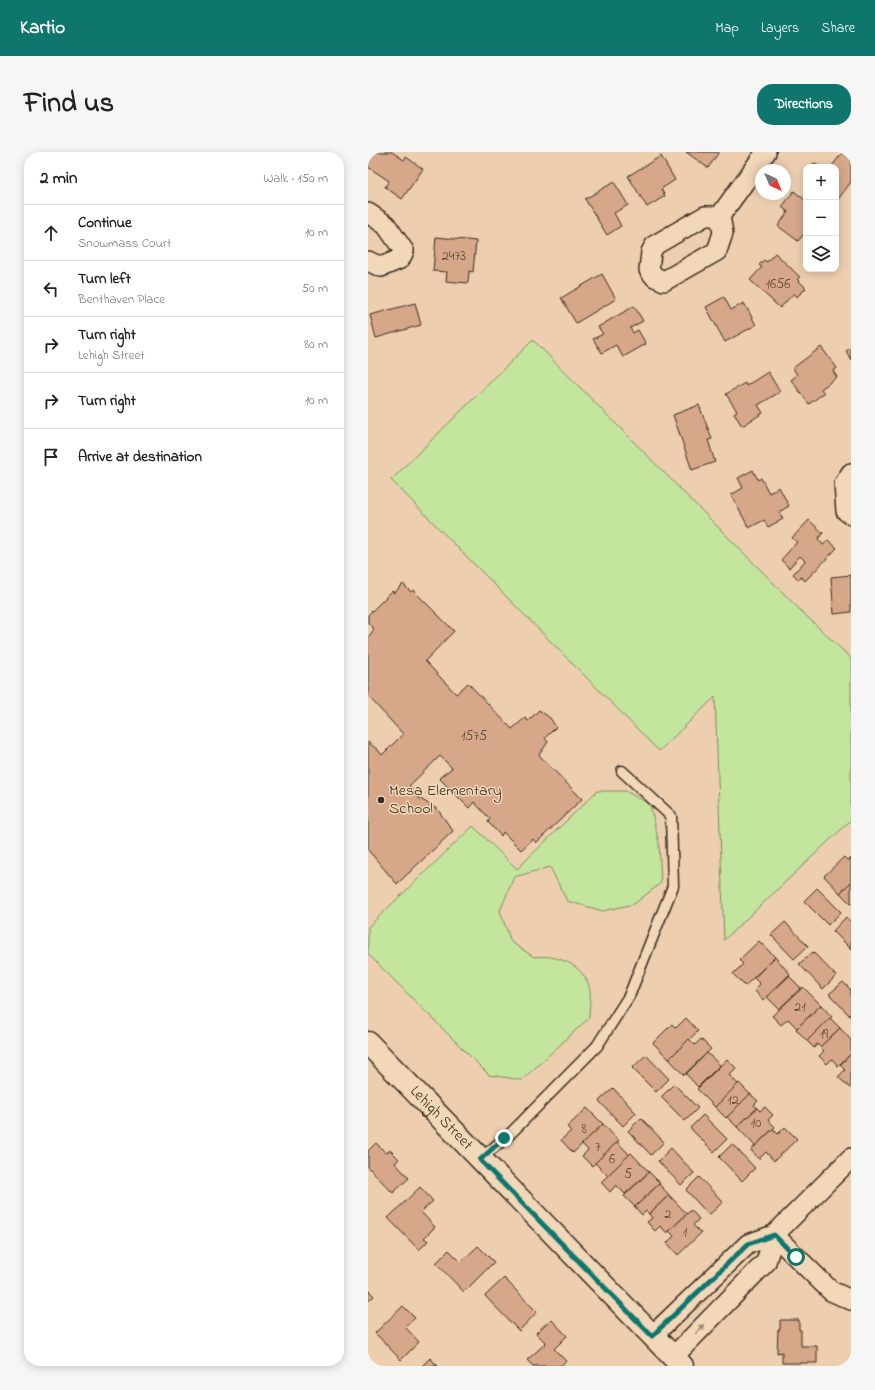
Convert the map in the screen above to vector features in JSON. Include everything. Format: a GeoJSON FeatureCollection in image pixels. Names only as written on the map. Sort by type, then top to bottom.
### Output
{"type":"FeatureCollection","features":[{"type":"Feature","properties":{"kind":"street"},"geometry":{"type":"LineString","coordinates":[[720,216],[766,152]]}},
{"type":"Feature","properties":{"kind":"street"},"geometry":{"type":"LineString","coordinates":[[368,213],[386,225],[404,251],[400,259],[381,267],[368,261]]}},
{"type":"Feature","properties":{"kind":"street"},"geometry":{"type":"LineString","coordinates":[[851,473],[844,484],[846,511],[851,515]]}},
{"type":"Feature","properties":{"kind":"street","name":"Lehigh Street"},"geometry":{"type":"LineString","coordinates":[[368,1043],[677,1362]]}},
{"type":"Feature","properties":{"kind":"street"},"geometry":{"type":"LineString","coordinates":[[652,1336],[748,1244],[774,1235],[851,1158]]}},
{"type":"Feature","properties":{"kind":"street"},"geometry":{"type":"LineString","coordinates":[[774,1235],[831,1291],[851,1300]]}},
{"type":"Feature","properties":{"kind":"street"},"geometry":{"type":"LineString","coordinates":[[677,1362],[766,1262],[774,1235]]}},
{"type":"Feature","properties":{"kind":"lane"},"geometry":{"type":"LineString","coordinates":[[480,1160],[510,1134],[596,1046],[629,996],[673,886],[671,816],[622,771]]}},
{"type":"Feature","properties":{"kind":"green space"},"geometry":{"type":"Polygon","coordinates":[[[533,340],[801,611],[851,658],[851,820],[724,940],[715,697],[659,751],[391,480],[533,340]]]}},
{"type":"Feature","properties":{"kind":"green space"},"geometry":{"type":"Polygon","coordinates":[[[597,791],[625,791],[650,804],[659,843],[661,883],[634,904],[603,911],[567,901],[550,867],[514,877],[500,911],[511,942],[534,957],[543,956],[560,959],[576,967],[587,981],[590,990],[589,1018],[522,1080],[489,1075],[368,954],[368,927],[473,826],[517,869],[597,791]]]}},
{"type":"Feature","properties":{"kind":"building"},"geometry":{"type":"Polygon","coordinates":[[[375,152],[392,152],[404,160],[406,157],[423,169],[402,199],[385,187],[389,181],[368,167],[368,162],[375,152]]]}},
{"type":"Feature","properties":{"kind":"building"},"geometry":{"type":"Polygon","coordinates":[[[686,152],[719,152],[708,168],[686,152]]]}},
{"type":"Feature","properties":{"kind":"building"},"geometry":{"type":"Polygon","coordinates":[[[843,152],[851,152],[851,182],[839,198],[839,164],[833,164],[843,152]]]}},
{"type":"Feature","properties":{"kind":"building"},"geometry":{"type":"Polygon","coordinates":[[[661,156],[675,180],[661,189],[665,196],[647,207],[628,176],[661,156]]]}},
{"type":"Feature","properties":{"kind":"building"},"geometry":{"type":"Polygon","coordinates":[[[614,182],[628,205],[614,213],[621,226],[607,235],[585,199],[614,182]]]}},
{"type":"Feature","properties":{"kind":"building"},"geometry":{"type":"Polygon","coordinates":[[[794,191],[803,198],[803,235],[798,241],[778,226],[788,212],[782,207],[787,200],[791,200],[791,195],[794,191]]]}},
{"type":"Feature","properties":{"kind":"building"},"geometry":{"type":"Polygon","coordinates":[[[436,237],[476,241],[473,272],[469,271],[468,283],[446,281],[447,272],[433,271],[436,237]]]}},
{"type":"Feature","properties":{"kind":"building"},"geometry":{"type":"Polygon","coordinates":[[[775,253],[800,277],[797,279],[806,288],[797,297],[794,293],[780,308],[750,280],[762,267],[759,265],[764,260],[767,262],[775,253]]]}},
{"type":"Feature","properties":{"kind":"building"},"geometry":{"type":"Polygon","coordinates":[[[602,274],[616,299],[576,323],[561,298],[602,274]]]}},
{"type":"Feature","properties":{"kind":"building"},"geometry":{"type":"Polygon","coordinates":[[[724,297],[731,310],[744,303],[756,325],[725,342],[706,307],[724,297]]]}},
{"type":"Feature","properties":{"kind":"building"},"geometry":{"type":"Polygon","coordinates":[[[415,303],[421,325],[376,338],[370,315],[415,303]]]}},
{"type":"Feature","properties":{"kind":"building"},"geometry":{"type":"Polygon","coordinates":[[[634,306],[643,321],[630,328],[633,333],[638,330],[646,344],[623,357],[616,345],[602,353],[593,339],[603,334],[598,327],[634,306]]]}},
{"type":"Feature","properties":{"kind":"building"},"geometry":{"type":"Polygon","coordinates":[[[821,347],[837,368],[833,371],[837,377],[821,389],[824,393],[809,404],[791,380],[797,375],[793,368],[821,347]]]}},
{"type":"Feature","properties":{"kind":"building"},"geometry":{"type":"Polygon","coordinates":[[[851,348],[851,360],[846,351],[851,348]]]}},
{"type":"Feature","properties":{"kind":"building"},"geometry":{"type":"Polygon","coordinates":[[[768,372],[780,392],[758,405],[763,413],[742,426],[734,413],[737,411],[726,394],[745,383],[746,386],[768,372]]]}},
{"type":"Feature","properties":{"kind":"building"},"geometry":{"type":"Polygon","coordinates":[[[699,405],[712,439],[708,440],[715,462],[692,470],[673,415],[699,405]]]}},
{"type":"Feature","properties":{"kind":"building"},"geometry":{"type":"Polygon","coordinates":[[[753,470],[758,480],[761,478],[769,493],[779,487],[789,506],[779,512],[783,519],[768,527],[764,520],[749,528],[731,495],[743,488],[738,478],[753,470]]]}},
{"type":"Feature","properties":{"kind":"building"},"geometry":{"type":"Polygon","coordinates":[[[809,520],[823,533],[818,539],[823,545],[828,540],[837,548],[805,581],[801,577],[799,580],[793,574],[805,561],[800,556],[789,568],[781,560],[797,542],[792,538],[809,520]]]}},
{"type":"Feature","properties":{"kind":"building"},"geometry":{"type":"Polygon","coordinates":[[[851,575],[851,612],[834,614],[831,577],[851,575]]]}},
{"type":"Feature","properties":{"kind":"building","name":"Mesa Elementary School"},"geometry":{"type":"Polygon","coordinates":[[[403,584],[411,592],[413,590],[454,631],[425,661],[456,694],[468,683],[512,729],[525,718],[528,721],[539,710],[550,718],[556,727],[545,738],[548,742],[539,755],[582,799],[536,843],[533,839],[521,850],[503,832],[501,836],[488,822],[490,819],[474,802],[469,808],[439,778],[452,768],[440,756],[409,786],[419,798],[438,810],[453,831],[397,884],[368,850],[368,742],[382,755],[403,734],[368,696],[368,638],[374,629],[368,623],[368,615],[392,591],[394,593],[403,584]]]}},
{"type":"Feature","properties":{"kind":"building"},"geometry":{"type":"Polygon","coordinates":[[[844,857],[848,861],[851,858],[851,882],[840,893],[824,876],[844,857]]]}},
{"type":"Feature","properties":{"kind":"building"},"geometry":{"type":"Polygon","coordinates":[[[851,882],[851,904],[840,893],[851,882]]]}},
{"type":"Feature","properties":{"kind":"building"},"geometry":{"type":"Polygon","coordinates":[[[817,888],[841,912],[828,925],[804,901],[817,888]]]}},
{"type":"Feature","properties":{"kind":"building"},"geometry":{"type":"Polygon","coordinates":[[[846,917],[851,922],[851,949],[833,931],[846,917]]]}},
{"type":"Feature","properties":{"kind":"building"},"geometry":{"type":"Polygon","coordinates":[[[785,922],[808,946],[794,959],[771,935],[785,922]]]}},
{"type":"Feature","properties":{"kind":"building"},"geometry":{"type":"Polygon","coordinates":[[[759,941],[775,957],[745,986],[733,974],[743,964],[739,960],[759,941]]]}},
{"type":"Feature","properties":{"kind":"building"},"geometry":{"type":"Polygon","coordinates":[[[813,952],[836,976],[823,989],[799,964],[813,952]]]}},
{"type":"Feature","properties":{"kind":"building"},"geometry":{"type":"Polygon","coordinates":[[[775,957],[790,974],[763,1000],[754,990],[760,984],[754,978],[775,957]]]}},
{"type":"Feature","properties":{"kind":"building"},"geometry":{"type":"Polygon","coordinates":[[[789,976],[801,988],[779,1009],[767,997],[789,976]]]}},
{"type":"Feature","properties":{"kind":"building"},"geometry":{"type":"Polygon","coordinates":[[[843,982],[851,990],[851,1017],[829,994],[843,982]]]}},
{"type":"Feature","properties":{"kind":"building"},"geometry":{"type":"Polygon","coordinates":[[[803,987],[821,1005],[797,1028],[788,1019],[781,1025],[772,1016],[803,987]]]}},
{"type":"Feature","properties":{"kind":"building"},"geometry":{"type":"Polygon","coordinates":[[[821,1005],[832,1017],[807,1041],[796,1029],[821,1005]]]}},
{"type":"Feature","properties":{"kind":"building"},"geometry":{"type":"Polygon","coordinates":[[[686,1018],[698,1031],[669,1059],[653,1043],[672,1024],[676,1028],[686,1018]]]}},
{"type":"Feature","properties":{"kind":"building"},"geometry":{"type":"Polygon","coordinates":[[[830,1018],[840,1028],[820,1047],[817,1044],[814,1048],[807,1041],[830,1018]]]}},
{"type":"Feature","properties":{"kind":"building"},"geometry":{"type":"Polygon","coordinates":[[[840,1028],[851,1040],[851,1054],[838,1066],[832,1059],[827,1064],[819,1056],[824,1051],[820,1047],[840,1028]]]}},
{"type":"Feature","properties":{"kind":"building"},"geometry":{"type":"Polygon","coordinates":[[[689,1039],[695,1045],[701,1039],[711,1049],[684,1075],[669,1059],[689,1039]]]}},
{"type":"Feature","properties":{"kind":"building"},"geometry":{"type":"Polygon","coordinates":[[[707,1053],[720,1065],[698,1087],[686,1074],[707,1053]]]}},
{"type":"Feature","properties":{"kind":"building"},"geometry":{"type":"Polygon","coordinates":[[[851,1054],[850,1088],[838,1077],[845,1070],[840,1065],[851,1054]]]}},
{"type":"Feature","properties":{"kind":"building"},"geometry":{"type":"Polygon","coordinates":[[[646,1055],[669,1079],[656,1092],[632,1068],[646,1055]]]}},
{"type":"Feature","properties":{"kind":"building"},"geometry":{"type":"Polygon","coordinates":[[[727,1059],[736,1068],[729,1075],[738,1084],[715,1107],[697,1089],[727,1059]]]}},
{"type":"Feature","properties":{"kind":"building"},"geometry":{"type":"Polygon","coordinates":[[[739,1083],[750,1094],[726,1118],[715,1107],[739,1083]]]}},
{"type":"Feature","properties":{"kind":"building"},"geometry":{"type":"Polygon","coordinates":[[[674,1084],[698,1108],[685,1121],[661,1097],[674,1084]]]}},
{"type":"Feature","properties":{"kind":"building"},"geometry":{"type":"Polygon","coordinates":[[[613,1088],[636,1113],[623,1126],[599,1101],[613,1088]]]}},
{"type":"Feature","properties":{"kind":"building"},"geometry":{"type":"Polygon","coordinates":[[[750,1094],[758,1101],[754,1105],[757,1108],[737,1127],[727,1117],[750,1094]]]}},
{"type":"Feature","properties":{"kind":"building"},"geometry":{"type":"Polygon","coordinates":[[[765,1107],[773,1115],[768,1120],[775,1127],[755,1146],[737,1127],[757,1108],[760,1111],[765,1107]]]}},
{"type":"Feature","properties":{"kind":"building"},"geometry":{"type":"Polygon","coordinates":[[[587,1108],[603,1124],[573,1153],[561,1140],[571,1131],[567,1127],[587,1108]]]}},
{"type":"Feature","properties":{"kind":"building"},"geometry":{"type":"Polygon","coordinates":[[[703,1115],[727,1139],[714,1152],[690,1128],[703,1115]]]}},
{"type":"Feature","properties":{"kind":"building"},"geometry":{"type":"Polygon","coordinates":[[[641,1118],[664,1142],[651,1155],[628,1131],[641,1118]]]}},
{"type":"Feature","properties":{"kind":"building"},"geometry":{"type":"Polygon","coordinates":[[[603,1124],[619,1141],[592,1166],[582,1156],[588,1150],[582,1144],[603,1124]]]}},
{"type":"Feature","properties":{"kind":"building"},"geometry":{"type":"Polygon","coordinates":[[[785,1127],[797,1139],[774,1161],[766,1152],[759,1159],[751,1150],[773,1129],[778,1134],[785,1127]]]}},
{"type":"Feature","properties":{"kind":"building"},"geometry":{"type":"Polygon","coordinates":[[[617,1142],[630,1155],[608,1176],[595,1163],[617,1142]]]}},
{"type":"Feature","properties":{"kind":"building"},"geometry":{"type":"Polygon","coordinates":[[[376,1143],[386,1153],[390,1150],[399,1159],[395,1163],[409,1178],[393,1193],[368,1167],[368,1151],[376,1143]]]}},
{"type":"Feature","properties":{"kind":"building"},"geometry":{"type":"Polygon","coordinates":[[[732,1144],[755,1168],[742,1181],[719,1157],[732,1144]]]}},
{"type":"Feature","properties":{"kind":"building"},"geometry":{"type":"Polygon","coordinates":[[[671,1148],[694,1173],[681,1185],[658,1161],[671,1148]]]}},
{"type":"Feature","properties":{"kind":"building"},"geometry":{"type":"Polygon","coordinates":[[[631,1153],[649,1172],[625,1194],[616,1185],[610,1192],[601,1182],[631,1153]]]}},
{"type":"Feature","properties":{"kind":"building"},"geometry":{"type":"Polygon","coordinates":[[[649,1172],[660,1183],[635,1207],[624,1196],[649,1172]]]}},
{"type":"Feature","properties":{"kind":"building"},"geometry":{"type":"Polygon","coordinates":[[[699,1177],[723,1202],[709,1215],[686,1190],[699,1177]]]}},
{"type":"Feature","properties":{"kind":"building"},"geometry":{"type":"Polygon","coordinates":[[[659,1184],[669,1195],[649,1214],[646,1211],[642,1215],[635,1207],[659,1184]]]}},
{"type":"Feature","properties":{"kind":"building"},"geometry":{"type":"Polygon","coordinates":[[[420,1187],[433,1201],[421,1212],[435,1227],[424,1238],[428,1241],[419,1250],[388,1218],[420,1187]]]}},
{"type":"Feature","properties":{"kind":"building"},"geometry":{"type":"Polygon","coordinates":[[[669,1195],[687,1214],[667,1233],[660,1226],[655,1231],[647,1222],[652,1218],[649,1214],[669,1195]]]}},
{"type":"Feature","properties":{"kind":"building"},"geometry":{"type":"Polygon","coordinates":[[[691,1210],[699,1219],[693,1225],[701,1233],[678,1255],[667,1243],[674,1236],[669,1231],[691,1210]]]}},
{"type":"Feature","properties":{"kind":"building"},"geometry":{"type":"Polygon","coordinates":[[[478,1246],[494,1262],[464,1292],[436,1263],[449,1250],[461,1262],[478,1246]]]}},
{"type":"Feature","properties":{"kind":"building"},"geometry":{"type":"Polygon","coordinates":[[[504,1278],[537,1312],[519,1331],[485,1296],[504,1278]]]}},
{"type":"Feature","properties":{"kind":"building"},"geometry":{"type":"Polygon","coordinates":[[[368,1290],[374,1296],[368,1301],[368,1290]]]}},
{"type":"Feature","properties":{"kind":"building"},"geometry":{"type":"Polygon","coordinates":[[[403,1306],[415,1318],[405,1327],[419,1342],[401,1360],[375,1333],[403,1306]]]}},
{"type":"Feature","properties":{"kind":"building"},"geometry":{"type":"Polygon","coordinates":[[[551,1319],[567,1336],[554,1349],[566,1361],[560,1366],[533,1366],[527,1360],[546,1343],[536,1333],[551,1319]]]}},
{"type":"Feature","properties":{"kind":"building"},"geometry":{"type":"Polygon","coordinates":[[[780,1320],[799,1320],[799,1330],[801,1330],[801,1346],[817,1346],[817,1363],[782,1363],[782,1352],[777,1353],[780,1320]]]}},
{"type":"Feature","properties":{"kind":"building"},"geometry":{"type":"Polygon","coordinates":[[[430,1358],[438,1366],[422,1366],[430,1358]]]}},
{"type":"Feature","properties":{"kind":"place","name":"Mesa Elementary School"},"geometry":{"type":"Point","coordinates":[381,800]}},
{"type":"Feature","properties":{"kind":"route"},"geometry":{"type":"LineString","coordinates":[[504,1138],[480,1160],[652,1336],[748,1244],[774,1235],[796,1257]]}}]}
